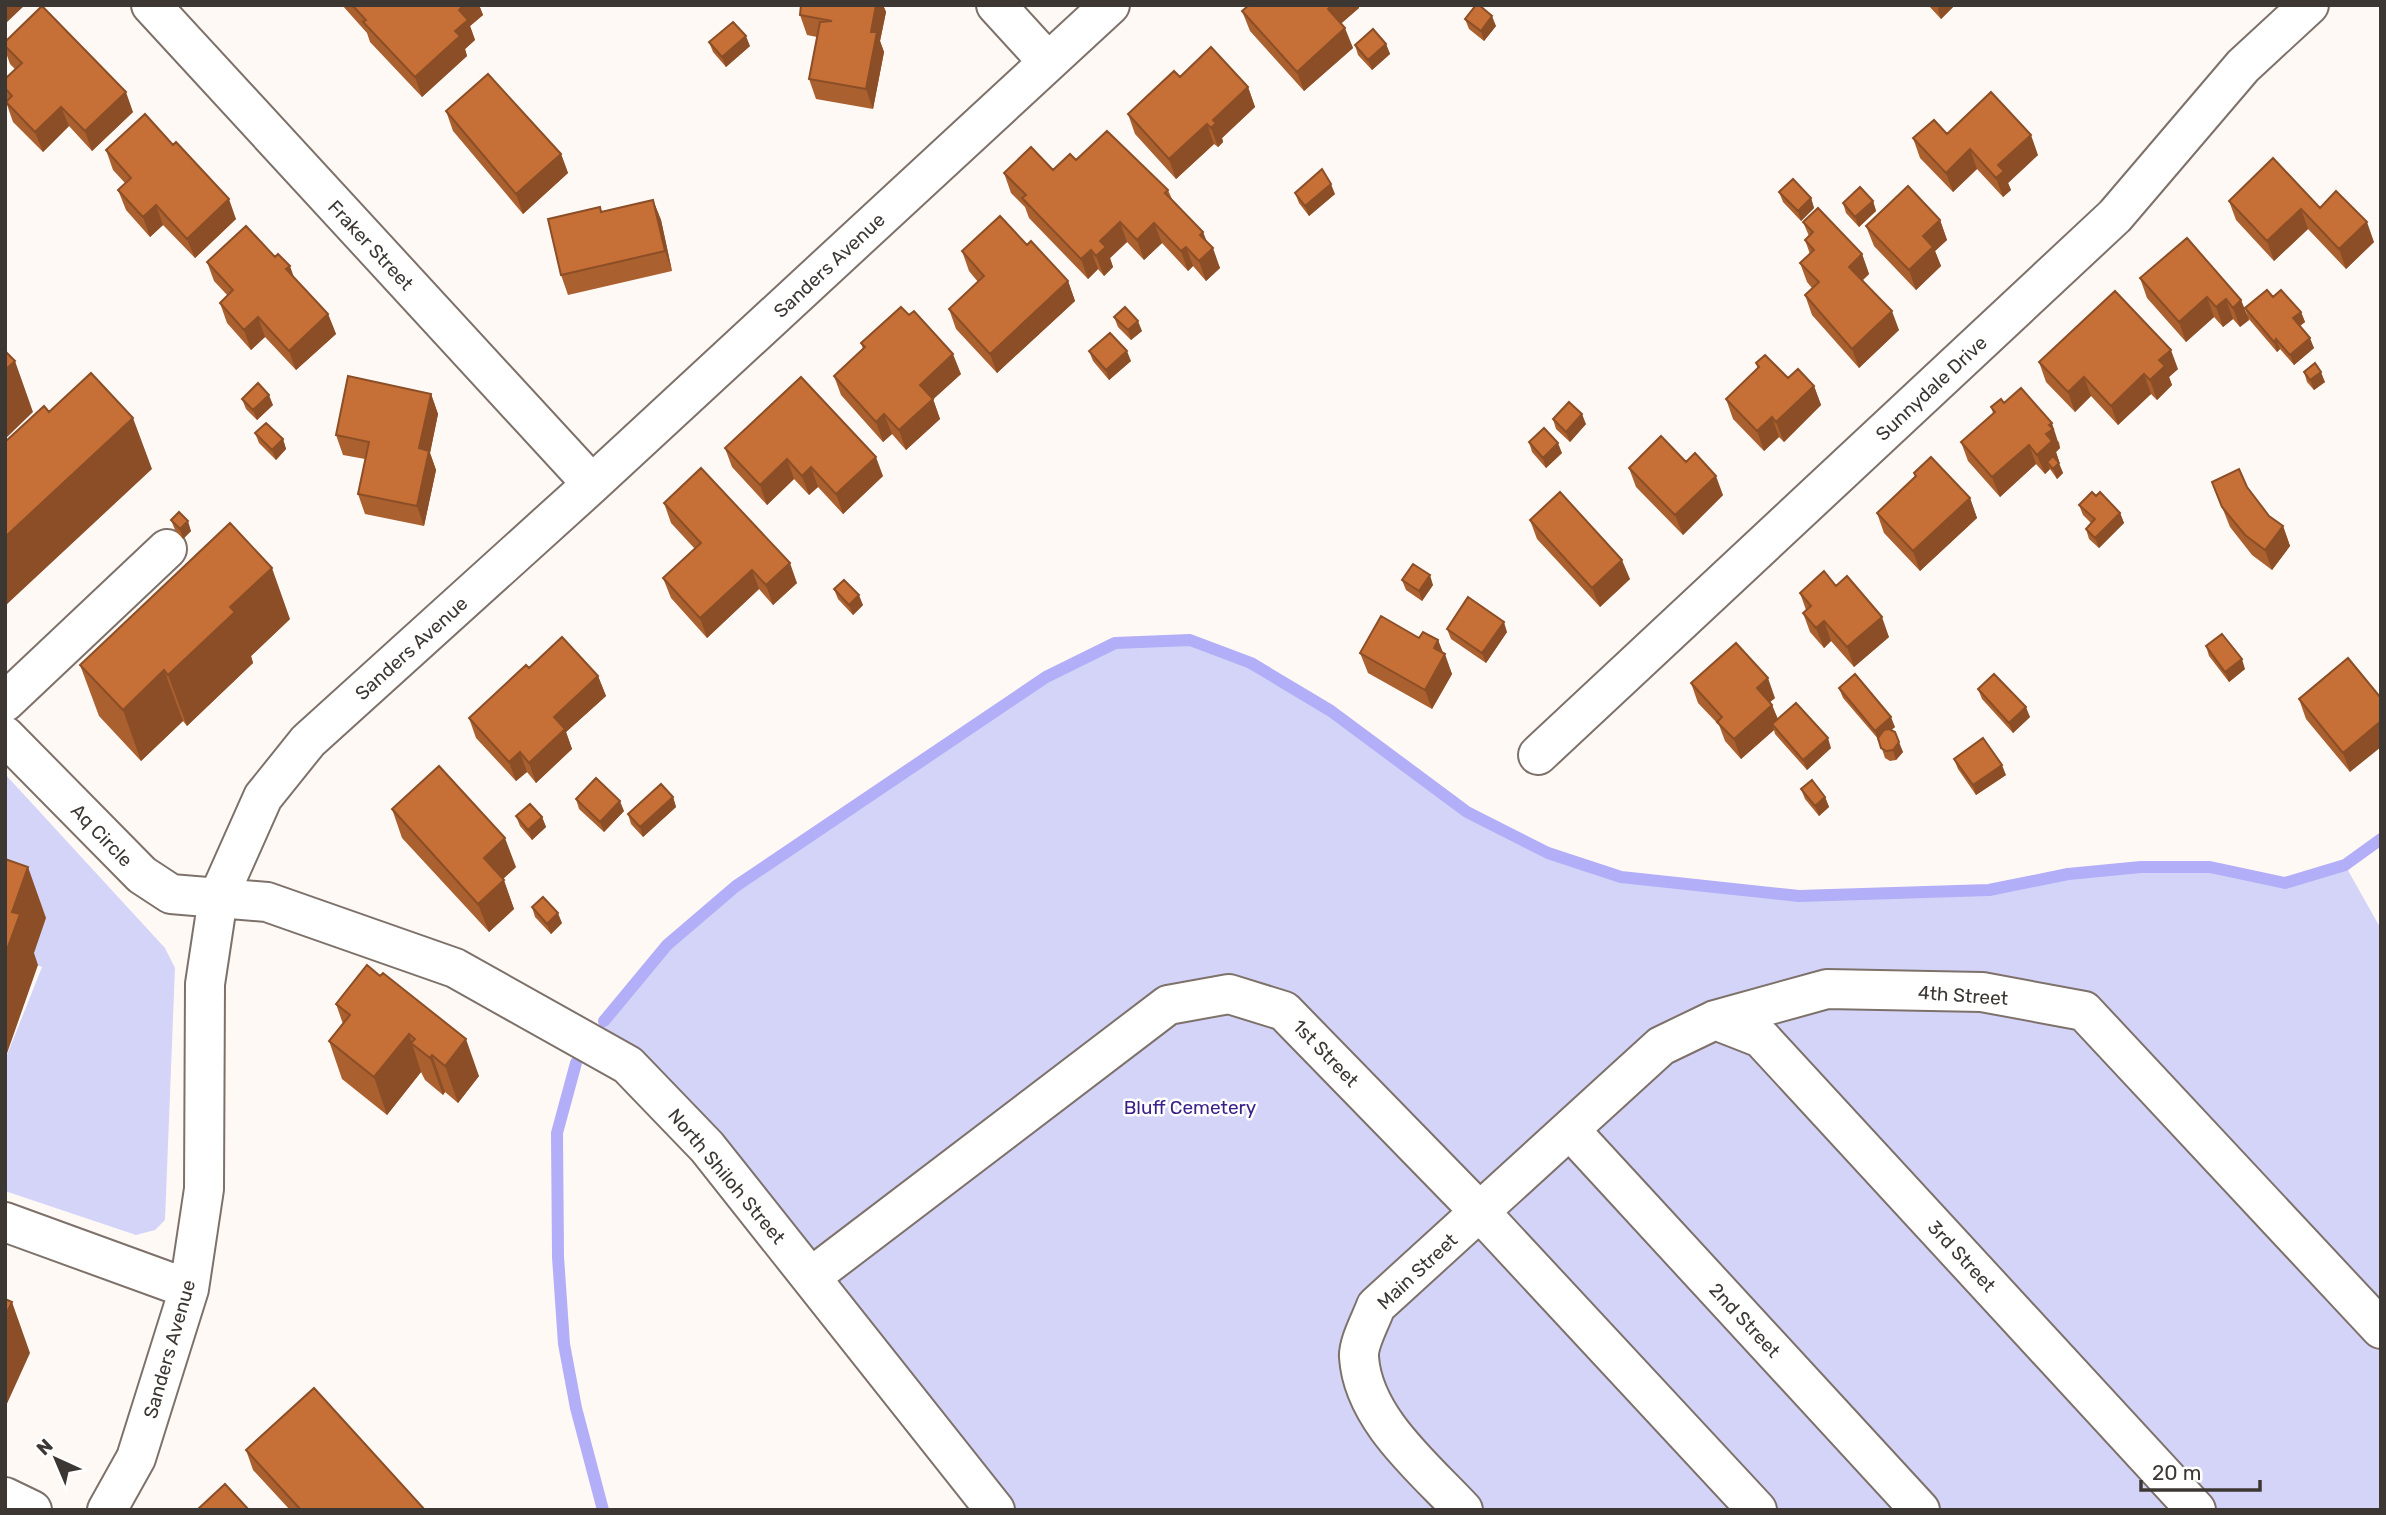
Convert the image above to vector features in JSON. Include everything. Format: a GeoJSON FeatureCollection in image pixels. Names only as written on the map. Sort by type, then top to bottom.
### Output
{"type":"FeatureCollection","features":[{"type":"Feature","properties":{"kind":"street","name":"Fraker Street"},"geometry":{"type":"LineString","coordinates":[[151,5],[592,484]]}},
{"type":"Feature","properties":{"kind":"street"},"geometry":{"type":"LineString","coordinates":[[996,5],[1048,62]]}},
{"type":"Feature","properties":{"kind":"street","name":"Sanders Avenue"},"geometry":{"type":"LineString","coordinates":[[107,1510],[136,1458],[189,1289],[204,1189],[205,984],[218,898],[263,797],[308,741],[592,484],[1110,5]]}},
{"type":"Feature","properties":{"kind":"street","name":"Sunnydale Drive"},"geometry":{"type":"LineString","coordinates":[[1538,755],[2115,216],[2244,66],[2309,5]]}},
{"type":"Feature","properties":{"kind":"street"},"geometry":{"type":"LineString","coordinates":[[5,702],[167,549]]}},
{"type":"Feature","properties":{"kind":"street","name":"Aq Circle"},"geometry":{"type":"LineString","coordinates":[[5,736],[142,875],[172,894],[218,898]]}},
{"type":"Feature","properties":{"kind":"street","name":"North Shiloh Street"},"geometry":{"type":"LineString","coordinates":[[218,898],[267,902],[455,968],[628,1065],[707,1147],[995,1510]]}},
{"type":"Feature","properties":{"kind":"street","name":"4th Street"},"geometry":{"type":"LineString","coordinates":[[1480,1212],[1661,1046],[1715,1020],[1827,989],[1982,992],[2084,1011],[2381,1329]]}},
{"type":"Feature","properties":{"kind":"street","name":"1st Street"},"geometry":{"type":"LineString","coordinates":[[811,1277],[1168,1005],[1229,994],[1284,1011],[1480,1212],[1758,1510]]}},
{"type":"Feature","properties":{"kind":"street","name":"3rd Street"},"geometry":{"type":"LineString","coordinates":[[1715,1020],[1761,1038],[2196,1510]]}},
{"type":"Feature","properties":{"kind":"street","name":"2nd Street"},"geometry":{"type":"LineString","coordinates":[[1570,1130],[1920,1510]]}},
{"type":"Feature","properties":{"kind":"street","name":"Main Street"},"geometry":{"type":"LineString","coordinates":[[1463,1510],[1404,1447],[1372,1405],[1358,1355],[1376,1306],[1480,1212]]}},
{"type":"Feature","properties":{"kind":"street"},"geometry":{"type":"LineString","coordinates":[[5,1222],[189,1289]]}},
{"type":"Feature","properties":{"kind":"street"},"geometry":{"type":"LineString","coordinates":[[5,1497],[32,1510]]}},
{"type":"Feature","properties":{"kind":"green space","name":"Bluff Cemetery"},"geometry":{"type":"Polygon","coordinates":[[[1190,640],[1251,663],[1331,711],[1467,812],[1548,853],[1621,877],[1799,896],[1989,890],[2068,874],[2141,867],[2210,867],[2285,883],[2345,865],[2381,929],[2381,1510],[995,1510],[811,1277],[589,1043],[667,945],[736,886],[926,757],[1046,677],[1115,643],[1190,640]]]}},
{"type":"Feature","properties":{"kind":"green space"},"geometry":{"type":"Polygon","coordinates":[[[5,774],[165,948],[175,968],[165,1220],[155,1230],[136,1235],[5,1191],[5,1060],[42,967],[31,963],[5,904],[5,774]]]}},
{"type":"Feature","properties":{"kind":"building"},"geometry":{"type":"Polygon","coordinates":[[[352,5],[464,5],[459,10],[468,20],[455,31],[460,36],[415,77],[363,22],[366,20],[352,5]]]}},
{"type":"Feature","properties":{"kind":"building"},"geometry":{"type":"Polygon","coordinates":[[[801,5],[876,5],[871,32],[877,32],[866,89],[809,79],[820,22],[832,21],[800,15],[801,5]]]}},
{"type":"Feature","properties":{"kind":"building"},"geometry":{"type":"Polygon","coordinates":[[[1249,5],[1332,5],[1328,9],[1345,28],[1297,72],[1242,11],[1249,5]]]}},
{"type":"Feature","properties":{"kind":"building"},"geometry":{"type":"Polygon","coordinates":[[[1476,5],[1492,16],[1481,31],[1465,19],[1476,5]]]}},
{"type":"Feature","properties":{"kind":"building"},"geometry":{"type":"Polygon","coordinates":[[[42,6],[126,92],[85,131],[61,107],[35,132],[6,102],[12,96],[5,88],[5,79],[22,63],[5,46],[5,42],[42,6]]]}},
{"type":"Feature","properties":{"kind":"building"},"geometry":{"type":"Polygon","coordinates":[[[733,22],[746,36],[722,57],[709,42],[733,22]]]}},
{"type":"Feature","properties":{"kind":"building"},"geometry":{"type":"Polygon","coordinates":[[[1373,29],[1386,44],[1368,60],[1355,45],[1373,29]]]}},
{"type":"Feature","properties":{"kind":"building"},"geometry":{"type":"Polygon","coordinates":[[[1211,47],[1248,87],[1213,120],[1216,123],[1211,128],[1207,124],[1169,159],[1128,114],[1174,71],[1180,77],[1211,47]]]}},
{"type":"Feature","properties":{"kind":"building"},"geometry":{"type":"Polygon","coordinates":[[[488,74],[561,154],[516,194],[446,111],[488,74]]]}},
{"type":"Feature","properties":{"kind":"building"},"geometry":{"type":"Polygon","coordinates":[[[1991,92],[2031,135],[1998,165],[2004,171],[1996,178],[1970,149],[1946,173],[1913,138],[1934,120],[1947,134],[1991,92]]]}},
{"type":"Feature","properties":{"kind":"building"},"geometry":{"type":"Polygon","coordinates":[[[145,114],[173,145],[176,142],[229,199],[187,239],[156,205],[143,217],[118,190],[131,178],[106,150],[145,114]]]}},
{"type":"Feature","properties":{"kind":"building"},"geometry":{"type":"Polygon","coordinates":[[[1107,131],[1168,190],[1165,193],[1203,232],[1200,235],[1213,248],[1199,261],[1186,247],[1181,251],[1154,223],[1137,240],[1120,222],[1100,241],[1106,247],[1096,256],[1091,250],[1081,259],[1022,198],[1026,195],[1004,173],[1031,147],[1053,170],[1070,154],[1076,160],[1107,131]]]}},
{"type":"Feature","properties":{"kind":"building"},"geometry":{"type":"Polygon","coordinates":[[[2273,158],[2320,208],[2336,191],[2367,222],[2339,249],[2301,209],[2267,241],[2229,201],[2273,158]]]}},
{"type":"Feature","properties":{"kind":"building"},"geometry":{"type":"Polygon","coordinates":[[[1322,169],[1331,184],[1305,206],[1295,193],[1322,169]]]}},
{"type":"Feature","properties":{"kind":"building"},"geometry":{"type":"Polygon","coordinates":[[[1793,179],[1811,198],[1798,211],[1779,192],[1793,179]]]}},
{"type":"Feature","properties":{"kind":"building"},"geometry":{"type":"Polygon","coordinates":[[[1908,186],[1940,220],[1923,236],[1933,247],[1909,270],[1866,226],[1908,186]]]}},
{"type":"Feature","properties":{"kind":"building"},"geometry":{"type":"Polygon","coordinates":[[[1860,187],[1873,201],[1855,217],[1843,203],[1860,187]]]}},
{"type":"Feature","properties":{"kind":"building"},"geometry":{"type":"Polygon","coordinates":[[[653,200],[665,251],[561,275],[548,219],[600,207],[601,212],[653,200]]]}},
{"type":"Feature","properties":{"kind":"building"},"geometry":{"type":"Polygon","coordinates":[[[1818,208],[1862,254],[1849,267],[1892,311],[1852,349],[1805,295],[1819,282],[1800,263],[1814,250],[1805,240],[1813,232],[1803,222],[1818,208]]]}},
{"type":"Feature","properties":{"kind":"building"},"geometry":{"type":"Polygon","coordinates":[[[1000,216],[1027,245],[1031,241],[1068,281],[990,354],[949,309],[984,276],[962,251],[1000,216]]]}},
{"type":"Feature","properties":{"kind":"building"},"geometry":{"type":"Polygon","coordinates":[[[246,226],[275,257],[278,254],[290,266],[286,269],[328,314],[289,351],[258,317],[244,330],[220,303],[233,290],[207,262],[246,226]]]}},
{"type":"Feature","properties":{"kind":"building"},"geometry":{"type":"Polygon","coordinates":[[[2187,238],[2241,300],[2233,308],[2226,299],[2216,307],[2207,297],[2179,322],[2140,278],[2187,238]]]}},
{"type":"Feature","properties":{"kind":"building"},"geometry":{"type":"Polygon","coordinates":[[[2267,290],[2273,297],[2281,290],[2301,312],[2293,318],[2310,338],[2290,355],[2276,339],[2274,342],[2245,308],[2267,290]]]}},
{"type":"Feature","properties":{"kind":"building"},"geometry":{"type":"Polygon","coordinates":[[[2115,291],[2171,350],[2159,360],[2165,366],[2150,380],[2144,374],[2111,406],[2084,377],[2068,392],[2039,362],[2115,291]]]}},
{"type":"Feature","properties":{"kind":"building"},"geometry":{"type":"Polygon","coordinates":[[[901,307],[909,315],[914,311],[953,354],[920,385],[933,399],[899,430],[884,414],[876,422],[834,376],[865,347],[861,343],[901,307]]]}},
{"type":"Feature","properties":{"kind":"building"},"geometry":{"type":"Polygon","coordinates":[[[1125,307],[1138,321],[1128,330],[1114,317],[1125,307]]]}},
{"type":"Feature","properties":{"kind":"building"},"geometry":{"type":"Polygon","coordinates":[[[1110,333],[1127,351],[1106,370],[1089,351],[1110,333]]]}},
{"type":"Feature","properties":{"kind":"building"},"geometry":{"type":"Polygon","coordinates":[[[5,351],[15,361],[5,370],[5,351]]]}},
{"type":"Feature","properties":{"kind":"building"},"geometry":{"type":"Polygon","coordinates":[[[1765,355],[1788,378],[1798,369],[1814,386],[1776,422],[1772,417],[1757,431],[1726,399],[1759,367],[1756,363],[1765,355]]]}},
{"type":"Feature","properties":{"kind":"building"},"geometry":{"type":"Polygon","coordinates":[[[2315,363],[2321,372],[2310,380],[2304,372],[2315,363]]]}},
{"type":"Feature","properties":{"kind":"building"},"geometry":{"type":"Polygon","coordinates":[[[91,373],[133,418],[5,537],[5,442],[44,406],[49,412],[91,373]]]}},
{"type":"Feature","properties":{"kind":"building"},"geometry":{"type":"Polygon","coordinates":[[[348,376],[431,394],[419,448],[429,451],[417,506],[358,494],[369,442],[336,435],[348,376]]]}},
{"type":"Feature","properties":{"kind":"building"},"geometry":{"type":"Polygon","coordinates":[[[801,377],[876,457],[836,494],[811,467],[802,476],[787,459],[760,485],[725,448],[801,377]]]}},
{"type":"Feature","properties":{"kind":"building"},"geometry":{"type":"Polygon","coordinates":[[[258,383],[269,395],[253,410],[242,399],[258,383]]]}},
{"type":"Feature","properties":{"kind":"building"},"geometry":{"type":"Polygon","coordinates":[[[2021,388],[2052,423],[2049,425],[2053,429],[2046,434],[2052,441],[2037,455],[2029,445],[1992,477],[1961,442],[1995,412],[1991,407],[2001,399],[2004,403],[2021,388]]]}},
{"type":"Feature","properties":{"kind":"building"},"geometry":{"type":"Polygon","coordinates":[[[1569,402],[1582,414],[1566,432],[1553,419],[1569,402]]]}},
{"type":"Feature","properties":{"kind":"building"},"geometry":{"type":"Polygon","coordinates":[[[266,423],[283,439],[272,450],[255,433],[266,423]]]}},
{"type":"Feature","properties":{"kind":"building"},"geometry":{"type":"Polygon","coordinates":[[[1544,428],[1558,443],[1543,458],[1529,442],[1544,428]]]}},
{"type":"Feature","properties":{"kind":"building"},"geometry":{"type":"Polygon","coordinates":[[[1661,436],[1686,462],[1695,453],[1716,476],[1675,515],[1629,468],[1661,436]]]}},
{"type":"Feature","properties":{"kind":"building"},"geometry":{"type":"Polygon","coordinates":[[[2053,456],[2059,463],[2053,469],[2047,462],[2053,456]]]}},
{"type":"Feature","properties":{"kind":"building"},"geometry":{"type":"Polygon","coordinates":[[[1931,457],[1970,498],[1913,551],[1877,513],[1916,476],[1914,473],[1931,457]]]}},
{"type":"Feature","properties":{"kind":"building"},"geometry":{"type":"Polygon","coordinates":[[[701,468],[790,563],[766,585],[752,570],[700,618],[663,578],[701,543],[664,503],[701,468]]]}},
{"type":"Feature","properties":{"kind":"building"},"geometry":{"type":"Polygon","coordinates":[[[2239,469],[2247,487],[2269,516],[2283,526],[2265,550],[2245,535],[2222,507],[2212,482],[2239,469]]]}},
{"type":"Feature","properties":{"kind":"building"},"geometry":{"type":"Polygon","coordinates":[[[1560,492],[1622,560],[1592,588],[1530,520],[1560,492]]]}},
{"type":"Feature","properties":{"kind":"building"},"geometry":{"type":"Polygon","coordinates":[[[2092,492],[2096,496],[2100,492],[2120,513],[2095,538],[2086,529],[2095,519],[2079,505],[2092,492]]]}},
{"type":"Feature","properties":{"kind":"building"},"geometry":{"type":"Polygon","coordinates":[[[179,512],[188,521],[180,529],[171,520],[179,512]]]}},
{"type":"Feature","properties":{"kind":"building"},"geometry":{"type":"Polygon","coordinates":[[[230,523],[272,568],[230,607],[235,612],[168,675],[164,670],[123,710],[80,665],[230,523]]]}},
{"type":"Feature","properties":{"kind":"building"},"geometry":{"type":"Polygon","coordinates":[[[1413,564],[1430,575],[1419,591],[1402,580],[1413,564]]]}},
{"type":"Feature","properties":{"kind":"building"},"geometry":{"type":"Polygon","coordinates":[[[1824,571],[1836,586],[1847,576],[1882,617],[1847,647],[1824,621],[1816,628],[1803,613],[1811,606],[1800,593],[1824,571]]]}},
{"type":"Feature","properties":{"kind":"building"},"geometry":{"type":"Polygon","coordinates":[[[844,580],[859,595],[849,605],[834,589],[844,580]]]}},
{"type":"Feature","properties":{"kind":"building"},"geometry":{"type":"Polygon","coordinates":[[[1468,597],[1504,622],[1482,653],[1447,629],[1468,597]]]}},
{"type":"Feature","properties":{"kind":"building"},"geometry":{"type":"Polygon","coordinates":[[[1381,616],[1419,638],[1423,632],[1438,640],[1434,648],[1445,654],[1425,690],[1360,653],[1381,616]]]}},
{"type":"Feature","properties":{"kind":"building"},"geometry":{"type":"Polygon","coordinates":[[[2222,634],[2242,659],[2225,672],[2206,646],[2222,634]]]}},
{"type":"Feature","properties":{"kind":"building"},"geometry":{"type":"Polygon","coordinates":[[[562,637],[598,676],[554,717],[565,729],[529,763],[520,752],[509,762],[469,718],[526,665],[529,668],[562,637]]]}},
{"type":"Feature","properties":{"kind":"building"},"geometry":{"type":"Polygon","coordinates":[[[1736,643],[1768,678],[1757,688],[1772,705],[1734,739],[1717,722],[1722,717],[1691,683],[1736,643]]]}},
{"type":"Feature","properties":{"kind":"building"},"geometry":{"type":"Polygon","coordinates":[[[2348,658],[2381,698],[2381,721],[2343,753],[2299,699],[2348,658]]]}},
{"type":"Feature","properties":{"kind":"building"},"geometry":{"type":"Polygon","coordinates":[[[1855,674],[1891,717],[1875,731],[1839,688],[1855,674]]]}},
{"type":"Feature","properties":{"kind":"building"},"geometry":{"type":"Polygon","coordinates":[[[1994,674],[2026,707],[2009,723],[1978,689],[1994,674]]]}},
{"type":"Feature","properties":{"kind":"building"},"geometry":{"type":"Polygon","coordinates":[[[1796,703],[1828,738],[1803,760],[1772,724],[1796,703]]]}},
{"type":"Feature","properties":{"kind":"building"},"geometry":{"type":"Polygon","coordinates":[[[1884,730],[1895,732],[1899,742],[1893,750],[1886,751],[1881,748],[1878,738],[1884,730]]]}},
{"type":"Feature","properties":{"kind":"building"},"geometry":{"type":"Polygon","coordinates":[[[1983,738],[2002,765],[1973,785],[1954,759],[1983,738]]]}},
{"type":"Feature","properties":{"kind":"building"},"geometry":{"type":"Polygon","coordinates":[[[439,766],[505,838],[484,858],[504,880],[478,904],[392,809],[439,766]]]}},
{"type":"Feature","properties":{"kind":"building"},"geometry":{"type":"Polygon","coordinates":[[[596,778],[620,801],[600,822],[576,799],[596,778]]]}},
{"type":"Feature","properties":{"kind":"building"},"geometry":{"type":"Polygon","coordinates":[[[1812,780],[1825,797],[1815,806],[1801,789],[1812,780]]]}},
{"type":"Feature","properties":{"kind":"building"},"geometry":{"type":"Polygon","coordinates":[[[661,784],[673,797],[640,827],[628,814],[661,784]]]}},
{"type":"Feature","properties":{"kind":"building"},"geometry":{"type":"Polygon","coordinates":[[[530,804],[542,817],[528,830],[516,816],[530,804]]]}},
{"type":"Feature","properties":{"kind":"building"},"geometry":{"type":"Polygon","coordinates":[[[5,859],[28,867],[12,912],[20,914],[5,955],[5,859]]]}},
{"type":"Feature","properties":{"kind":"building"},"geometry":{"type":"Polygon","coordinates":[[[543,897],[558,913],[547,924],[532,907],[543,897]]]}},
{"type":"Feature","properties":{"kind":"building"},"geometry":{"type":"Polygon","coordinates":[[[367,965],[380,976],[383,973],[466,1039],[445,1066],[411,1043],[415,1039],[409,1034],[374,1077],[329,1041],[350,1015],[336,1004],[367,965]]]}},
{"type":"Feature","properties":{"kind":"building"},"geometry":{"type":"Polygon","coordinates":[[[5,1299],[12,1302],[5,1316],[5,1299]]]}},
{"type":"Feature","properties":{"kind":"building"},"geometry":{"type":"Polygon","coordinates":[[[314,1388],[425,1510],[301,1510],[246,1450],[314,1388]]]}},
{"type":"Feature","properties":{"kind":"building"},"geometry":{"type":"Polygon","coordinates":[[[225,1484],[249,1510],[197,1510],[225,1484]]]}},
{"type":"Feature","properties":{"kind":"waterway"},"geometry":{"type":"LineString","coordinates":[[604,1021],[667,945],[736,886],[1046,677],[1115,643],[1190,640],[1251,663],[1331,711],[1467,812],[1548,853],[1621,877],[1799,896],[1989,890],[2068,874],[2141,867],[2210,867],[2285,883],[2345,865],[2381,839]]}},
{"type":"Feature","properties":{"kind":"waterway"},"geometry":{"type":"LineString","coordinates":[[576,1063],[557,1133],[558,1257],[564,1344],[576,1408],[603,1510]]}}]}
